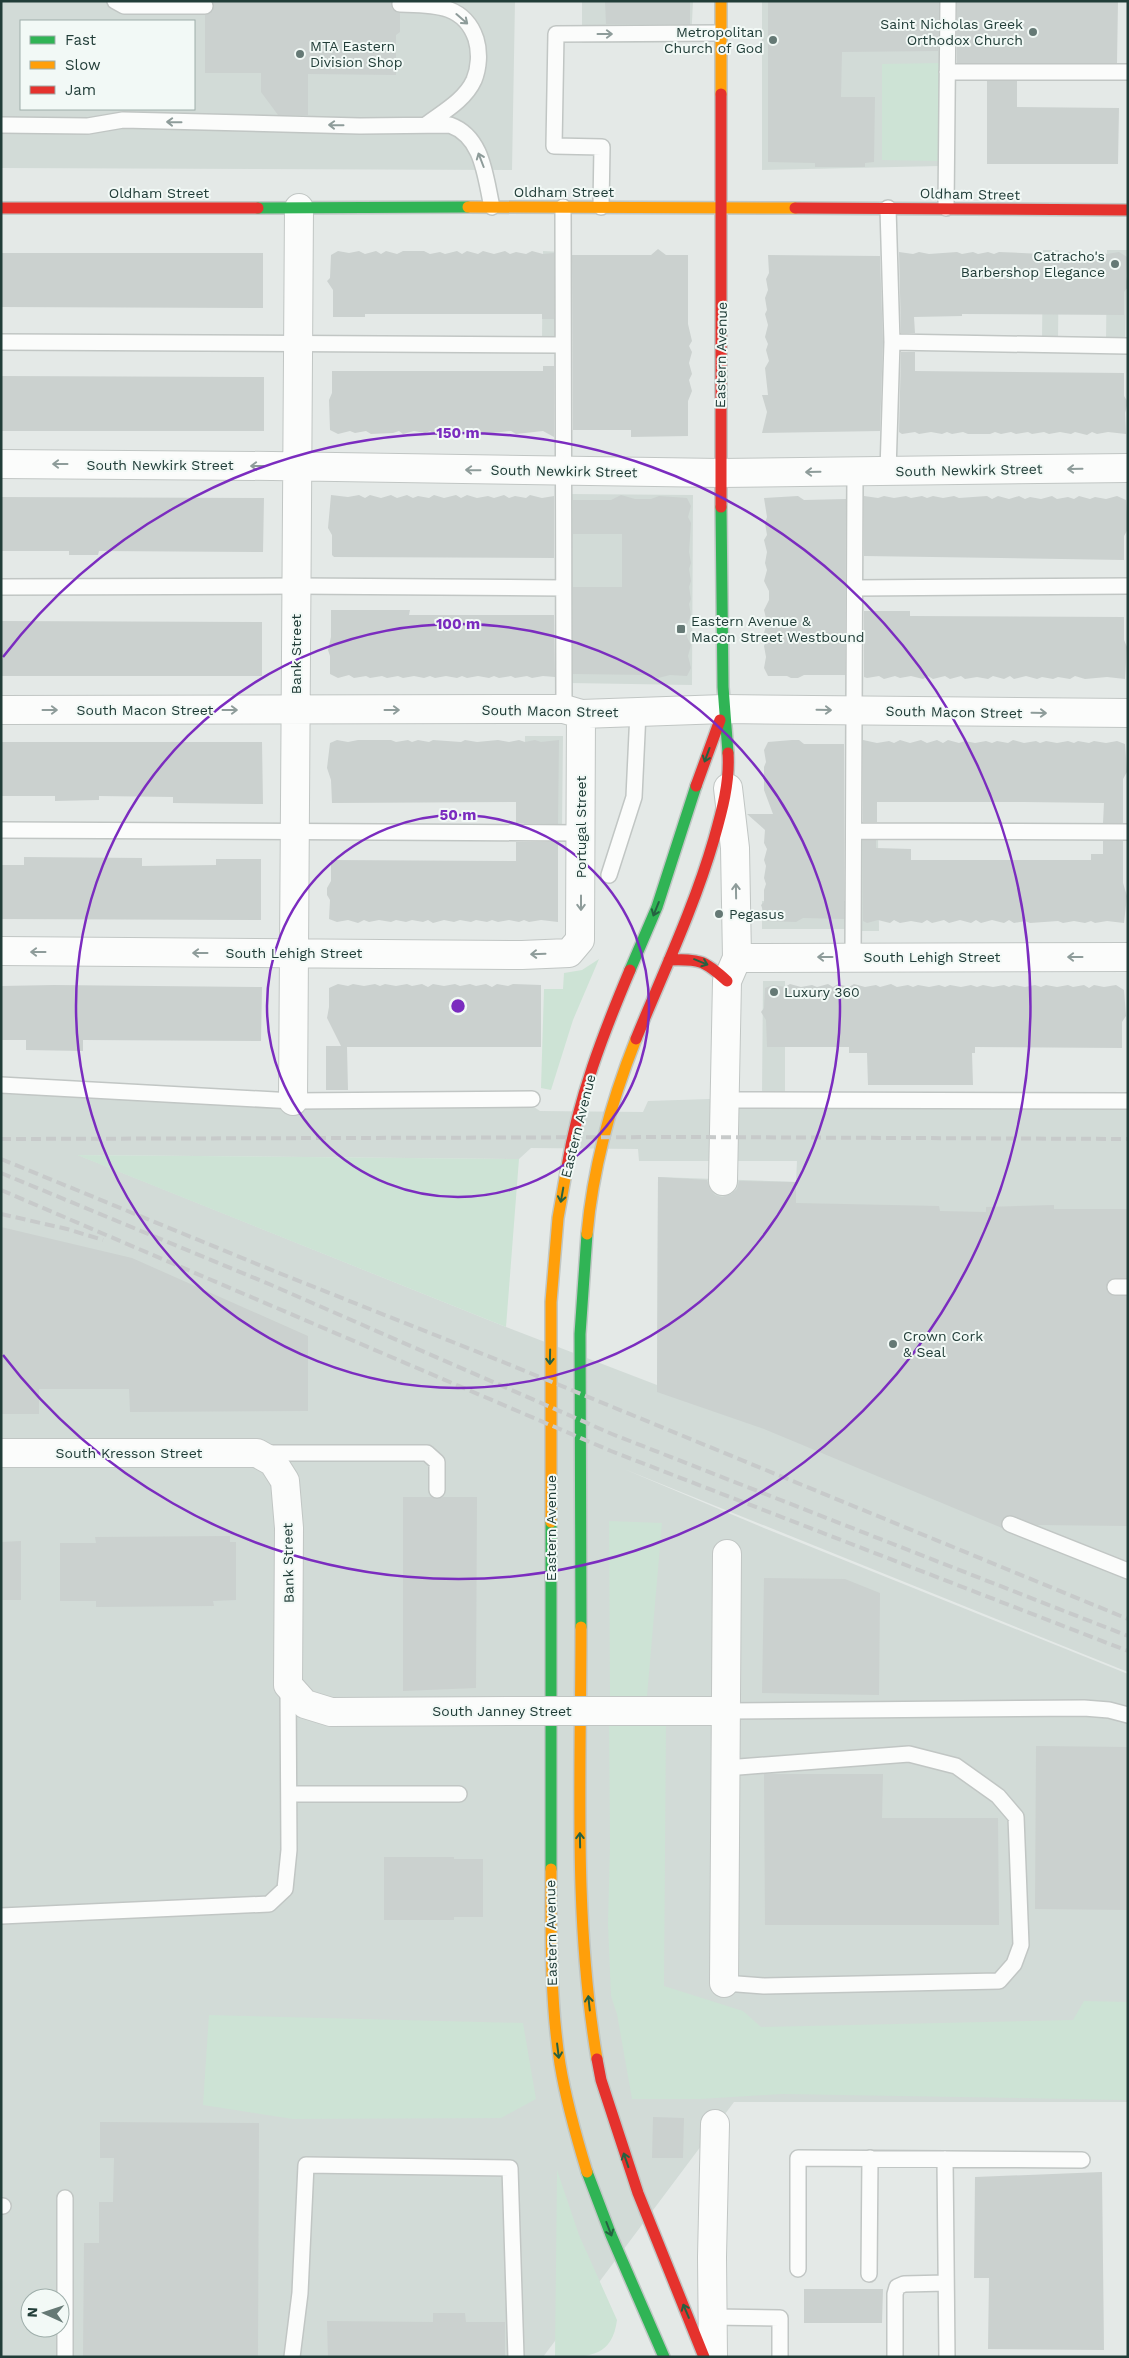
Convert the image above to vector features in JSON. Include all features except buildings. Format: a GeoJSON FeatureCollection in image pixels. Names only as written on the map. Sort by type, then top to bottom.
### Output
{"type":"FeatureCollection","features":[{"type":"Feature","properties":{"kind":"main road","name":"Eastern Avenue"},"geometry":{"type":"LineString","coordinates":[[704,2357],[638,2193],[601,2080],[591,2022],[585,1959],[581,1875],[580,1334],[582,1261],[590,1195],[606,1126],[629,1056],[690,913],[708,861],[728,782],[724,709],[720,473],[721,1]]}},
{"type":"Feature","properties":{"kind":"main road","name":"Oldham Street"},"geometry":{"type":"LineString","coordinates":[[1,208],[722,207],[1128,210]]}},
{"type":"Feature","properties":{"kind":"main road","name":"Eastern Avenue"},"geometry":{"type":"LineString","coordinates":[[664,2357],[615,2244],[592,2184],[568,2108],[558,2054],[552,1990],[550,1914],[551,1302],[558,1218],[570,1148],[588,1080],[605,1028],[657,906],[694,790],[724,709]]}},
{"type":"Feature","properties":{"kind":"main road"},"geometry":{"type":"LineString","coordinates":[[670,960],[695,959],[710,966],[732,969]]}},
{"type":"Feature","properties":{"kind":"street","name":"Bank Street"},"geometry":{"type":"LineString","coordinates":[[293,1101],[299,208]]}},
{"type":"Feature","properties":{"kind":"street","name":"South Newkirk Street"},"geometry":{"type":"LineString","coordinates":[[1,464],[298,466],[564,472],[720,473],[1128,468]]}},
{"type":"Feature","properties":{"kind":"street","name":"South Macon Street"},"geometry":{"type":"LineString","coordinates":[[1,710],[638,712],[724,709],[1128,713]]}},
{"type":"Feature","properties":{"kind":"street","name":"Portugal Street"},"geometry":{"type":"LineString","coordinates":[[572,711],[581,833],[580,940]]}},
{"type":"Feature","properties":{"kind":"street","name":"Eastern Avenue"},"geometry":{"type":"LineString","coordinates":[[723,1181],[735,848],[728,782]]}},
{"type":"Feature","properties":{"kind":"street","name":"South Lehigh Street"},"geometry":{"type":"LineString","coordinates":[[1,951],[294,954],[569,953],[580,940]]}},
{"type":"Feature","properties":{"kind":"street","name":"South Lehigh Street"},"geometry":{"type":"LineString","coordinates":[[732,969],[853,957],[1128,957]]}},
{"type":"Feature","properties":{"kind":"street","name":"South Kresson Street"},"geometry":{"type":"LineString","coordinates":[[1,1453],[257,1453]]}},
{"type":"Feature","properties":{"kind":"street","name":"Bank Street"},"geometry":{"type":"LineString","coordinates":[[257,1453],[273,1462],[285,1481],[289,1528],[288,1685]]}},
{"type":"Feature","properties":{"kind":"street"},"geometry":{"type":"LineString","coordinates":[[724,1983],[728,1554]]}},
{"type":"Feature","properties":{"kind":"street","name":"South Janney Street"},"geometry":{"type":"LineString","coordinates":[[288,1685],[305,1704],[331,1712],[726,1710]]}},
{"type":"Feature","properties":{"kind":"street"},"geometry":{"type":"LineString","coordinates":[[713,2357],[712,2318],[716,2124]]}},
{"type":"Feature","properties":{"kind":"lane"},"geometry":{"type":"LineString","coordinates":[[115,1],[124,6],[205,6]]}},
{"type":"Feature","properties":{"kind":"lane"},"geometry":{"type":"LineString","coordinates":[[946,208],[948,1]]}},
{"type":"Feature","properties":{"kind":"lane"},"geometry":{"type":"LineString","coordinates":[[400,4],[436,5],[459,14],[472,27],[479,51],[474,80],[460,100],[427,124]]}},
{"type":"Feature","properties":{"kind":"lane"},"geometry":{"type":"LineString","coordinates":[[601,207],[602,147],[554,146],[556,34],[721,33]]}},
{"type":"Feature","properties":{"kind":"lane"},"geometry":{"type":"LineString","coordinates":[[947,72],[1128,72]]}},
{"type":"Feature","properties":{"kind":"lane"},"geometry":{"type":"LineString","coordinates":[[1,125],[88,126],[123,120],[360,126],[450,125],[463,130],[481,158],[492,207]]}},
{"type":"Feature","properties":{"kind":"lane"},"geometry":{"type":"LineString","coordinates":[[563,207],[563,588],[572,711]]}},
{"type":"Feature","properties":{"kind":"lane"},"geometry":{"type":"LineString","coordinates":[[888,208],[892,342],[888,471]]}},
{"type":"Feature","properties":{"kind":"lane"},"geometry":{"type":"LineString","coordinates":[[1,342],[562,345]]}},
{"type":"Feature","properties":{"kind":"lane"},"geometry":{"type":"LineString","coordinates":[[892,342],[1128,346]]}},
{"type":"Feature","properties":{"kind":"lane"},"geometry":{"type":"LineString","coordinates":[[853,957],[855,472]]}},
{"type":"Feature","properties":{"kind":"lane"},"geometry":{"type":"LineString","coordinates":[[1,588],[296,586],[563,588]]}},
{"type":"Feature","properties":{"kind":"lane"},"geometry":{"type":"LineString","coordinates":[[854,588],[1128,586]]}},
{"type":"Feature","properties":{"kind":"lane"},"geometry":{"type":"LineString","coordinates":[[608,875],[634,798],[638,712]]}},
{"type":"Feature","properties":{"kind":"lane"},"geometry":{"type":"LineString","coordinates":[[1,830],[295,830],[581,833]]}},
{"type":"Feature","properties":{"kind":"lane"},"geometry":{"type":"LineString","coordinates":[[854,831],[1128,832]]}},
{"type":"Feature","properties":{"kind":"lane"},"geometry":{"type":"LineString","coordinates":[[1,1085],[293,1101],[532,1099]]}},
{"type":"Feature","properties":{"kind":"lane"},"geometry":{"type":"LineString","coordinates":[[725,1100],[1128,1101]]}},
{"type":"Feature","properties":{"kind":"lane"},"geometry":{"type":"LineString","coordinates":[[257,1453],[427,1453],[437,1462],[437,1490]]}},
{"type":"Feature","properties":{"kind":"lane"},"geometry":{"type":"LineString","coordinates":[[1010,1524],[1128,1571]]}},
{"type":"Feature","properties":{"kind":"lane"},"geometry":{"type":"LineString","coordinates":[[1,1916],[269,1904],[285,1889],[289,1850],[288,1685]]}},
{"type":"Feature","properties":{"kind":"lane"},"geometry":{"type":"LineString","coordinates":[[726,1710],[1084,1708],[1109,1710],[1128,1715]]}},
{"type":"Feature","properties":{"kind":"lane"},"geometry":{"type":"LineString","coordinates":[[724,1983],[764,1986],[999,1981],[1014,1964],[1021,1945],[1016,1818],[998,1796],[956,1766],[909,1754],[726,1768]]}},
{"type":"Feature","properties":{"kind":"lane"},"geometry":{"type":"LineString","coordinates":[[289,1794],[459,1794]]}},
{"type":"Feature","properties":{"kind":"lane"},"geometry":{"type":"LineString","coordinates":[[798,2269],[798,2158],[1082,2160]]}},
{"type":"Feature","properties":{"kind":"lane"},"geometry":{"type":"LineString","coordinates":[[869,2274],[870,2158]]}},
{"type":"Feature","properties":{"kind":"lane"},"geometry":{"type":"LineString","coordinates":[[944,2159],[947,2357]]}},
{"type":"Feature","properties":{"kind":"lane"},"geometry":{"type":"LineString","coordinates":[[292,2357],[300,2293],[306,2165],[510,2168],[516,2357]]}},
{"type":"Feature","properties":{"kind":"lane"},"geometry":{"type":"LineString","coordinates":[[65,2198],[65,2357]]}},
{"type":"Feature","properties":{"kind":"lane"},"geometry":{"type":"LineString","coordinates":[[895,2357],[895,2294],[897,2287],[904,2284],[946,2283]]}},
{"type":"Feature","properties":{"kind":"lane"},"geometry":{"type":"LineString","coordinates":[[712,2318],[780,2318],[780,2357]]}},
{"type":"Feature","properties":{"kind":"shaded area"},"geometry":{"type":"Polygon","coordinates":[[[1,1],[515,1],[512,170],[1,168],[1,1]]]}},
{"type":"Feature","properties":{"kind":"shaded area"},"geometry":{"type":"Polygon","coordinates":[[[582,1],[693,1],[691,42],[582,43],[582,1]]]}},
{"type":"Feature","properties":{"kind":"shaded area"},"geometry":{"type":"Polygon","coordinates":[[[762,1],[946,1],[940,166],[762,170],[762,1]]]}},
{"type":"Feature","properties":{"kind":"shaded area"},"geometry":{"type":"Polygon","coordinates":[[[1043,250],[1059,250],[1058,339],[1042,339],[1043,250]]]}},
{"type":"Feature","properties":{"kind":"shaded area"},"geometry":{"type":"Polygon","coordinates":[[[1107,250],[1127,250],[1125,343],[1106,342],[1107,250]]]}},
{"type":"Feature","properties":{"kind":"shaded area"},"geometry":{"type":"Polygon","coordinates":[[[543,251],[561,252],[560,338],[542,338],[543,251]]]}},
{"type":"Feature","properties":{"kind":"shaded area"},"geometry":{"type":"Polygon","coordinates":[[[570,494],[693,495],[692,685],[570,683],[570,494]]]}},
{"type":"Feature","properties":{"kind":"shaded area"},"geometry":{"type":"Polygon","coordinates":[[[525,736],[563,736],[562,829],[524,826],[525,736]]]}},
{"type":"Feature","properties":{"kind":"shaded area"},"geometry":{"type":"Polygon","coordinates":[[[878,838],[879,931],[858,931],[860,839],[878,838]]]}},
{"type":"Feature","properties":{"kind":"shaded area"},"geometry":{"type":"Polygon","coordinates":[[[762,901],[848,901],[848,929],[762,929],[762,901]]]}},
{"type":"Feature","properties":{"kind":"shaded area"},"geometry":{"type":"Polygon","coordinates":[[[763,981],[785,981],[785,1096],[1128,1103],[1128,1672],[624,1469],[764,1528],[1128,1674],[1128,2102],[734,2102],[543,2357],[1,2357],[1,1094],[531,1105],[540,1111],[643,1112],[648,1101],[775,1097],[762,1095],[763,981]],[[531,1148],[519,1159],[78,1155],[506,1327],[657,1385],[658,1177],[796,1182],[797,1161],[639,1161],[638,1149],[531,1148]]]}},
{"type":"Feature","properties":{"kind":"green space"},"geometry":{"type":"Polygon","coordinates":[[[939,63],[938,161],[882,160],[882,64],[939,63]]]}},
{"type":"Feature","properties":{"kind":"green space"},"geometry":{"type":"Polygon","coordinates":[[[599,959],[573,1020],[551,1090],[541,1088],[544,989],[563,989],[564,973],[582,970],[599,959]]]}},
{"type":"Feature","properties":{"kind":"green space"},"geometry":{"type":"Polygon","coordinates":[[[77,1155],[519,1159],[506,1327],[77,1155]]]}},
{"type":"Feature","properties":{"kind":"green space"},"geometry":{"type":"Polygon","coordinates":[[[609,1521],[662,1523],[647,1696],[610,1701],[609,1521]]]}},
{"type":"Feature","properties":{"kind":"green space"},"geometry":{"type":"Polygon","coordinates":[[[609,1721],[666,1721],[664,1986],[743,2011],[761,2027],[1073,2020],[1084,2001],[1128,2002],[1128,2100],[782,2094],[701,2099],[632,2099],[617,2014],[611,1996],[608,1924],[610,1843],[609,1721]]]}},
{"type":"Feature","properties":{"kind":"green space"},"geometry":{"type":"Polygon","coordinates":[[[209,2015],[523,2023],[536,2099],[501,2118],[293,2119],[203,2105],[209,2015]]]}},
{"type":"Feature","properties":{"kind":"green space"},"geometry":{"type":"Polygon","coordinates":[[[557,2170],[579,2235],[617,2320],[610,2342],[604,2348],[596,2353],[578,2357],[555,2357],[557,2170]]]}},
{"type":"Feature","properties":{"kind":"railway"},"geometry":{"type":"LineString","coordinates":[[1,1139],[683,1137],[1128,1139]]}},
{"type":"Feature","properties":{"kind":"railway"},"geometry":{"type":"LineString","coordinates":[[1,1159],[274,1271],[513,1366],[1128,1619]]}},
{"type":"Feature","properties":{"kind":"railway"},"geometry":{"type":"LineString","coordinates":[[1,1173],[269,1284],[612,1434],[1128,1636]]}},
{"type":"Feature","properties":{"kind":"railway"},"geometry":{"type":"LineString","coordinates":[[1,1190],[611,1451],[1128,1651]]}},
{"type":"Feature","properties":{"kind":"railway"},"geometry":{"type":"LineString","coordinates":[[1,1214],[67,1229],[103,1240]]}},
{"type":"Feature","properties":{"kind":"traffic: fast"},"geometry":{"type":"LineString","coordinates":[[258,208],[468,207]]}},
{"type":"Feature","properties":{"kind":"traffic: fast"},"geometry":{"type":"LineString","coordinates":[[721,507],[723,687],[728,753]]}},
{"type":"Feature","properties":{"kind":"traffic: fast"},"geometry":{"type":"LineString","coordinates":[[630,970],[657,907],[696,786]]}},
{"type":"Feature","properties":{"kind":"traffic: fast"},"geometry":{"type":"LineString","coordinates":[[581,1627],[580,1334],[587,1234]]}},
{"type":"Feature","properties":{"kind":"traffic: fast"},"geometry":{"type":"LineString","coordinates":[[551,1522],[551,1869]]}},
{"type":"Feature","properties":{"kind":"traffic: fast"},"geometry":{"type":"LineString","coordinates":[[587,2172],[611,2235],[664,2357]]}},
{"type":"Feature","properties":{"kind":"traffic: slow"},"geometry":{"type":"LineString","coordinates":[[721,1],[721,94]]}},
{"type":"Feature","properties":{"kind":"traffic: slow"},"geometry":{"type":"LineString","coordinates":[[468,207],[795,208]]}},
{"type":"Feature","properties":{"kind":"traffic: slow"},"geometry":{"type":"LineString","coordinates":[[587,1234],[594,1184],[604,1135],[636,1039]]}},
{"type":"Feature","properties":{"kind":"traffic: slow"},"geometry":{"type":"LineString","coordinates":[[551,1522],[551,1302],[558,1218],[567,1167]]}},
{"type":"Feature","properties":{"kind":"traffic: slow"},"geometry":{"type":"LineString","coordinates":[[581,1627],[581,1898],[589,2006],[597,2059]]}},
{"type":"Feature","properties":{"kind":"traffic: slow"},"geometry":{"type":"LineString","coordinates":[[551,1869],[554,2016],[562,2078],[587,2172]]}},
{"type":"Feature","properties":{"kind":"traffic: jam"},"geometry":{"type":"LineString","coordinates":[[721,94],[721,507]]}},
{"type":"Feature","properties":{"kind":"traffic: jam"},"geometry":{"type":"LineString","coordinates":[[1,208],[258,208]]}},
{"type":"Feature","properties":{"kind":"traffic: jam"},"geometry":{"type":"LineString","coordinates":[[795,208],[1128,210]]}},
{"type":"Feature","properties":{"kind":"traffic: jam"},"geometry":{"type":"LineString","coordinates":[[696,786],[720,720]]}},
{"type":"Feature","properties":{"kind":"traffic: jam"},"geometry":{"type":"LineString","coordinates":[[636,1039],[688,915],[706,865],[725,796],[728,775],[728,753]]}},
{"type":"Feature","properties":{"kind":"traffic: jam"},"geometry":{"type":"LineString","coordinates":[[669,960],[701,962],[727,981]]}},
{"type":"Feature","properties":{"kind":"traffic: jam"},"geometry":{"type":"LineString","coordinates":[[567,1167],[592,1067],[630,970]]}},
{"type":"Feature","properties":{"kind":"traffic: jam"},"geometry":{"type":"LineString","coordinates":[[597,2059],[601,2080],[638,2193],[704,2357]]}},
{"type":"Feature","properties":{"kind":"place","name":"Saint Nicholas Greek Orthodox Church"},"geometry":{"type":"Point","coordinates":[1033,32]}},
{"type":"Feature","properties":{"kind":"place","name":"Metropolitan Church of God"},"geometry":{"type":"Point","coordinates":[773,40]}},
{"type":"Feature","properties":{"kind":"place","name":"MTA Eastern Division Shop"},"geometry":{"type":"Point","coordinates":[300,54]}},
{"type":"Feature","properties":{"kind":"place","name":"Catracho's Barbershop Elegance"},"geometry":{"type":"Point","coordinates":[1115,264]}},
{"type":"Feature","properties":{"kind":"place","name":"Eastern Avenue & Macon Street Westbound"},"geometry":{"type":"Point","coordinates":[681,629]}},
{"type":"Feature","properties":{"kind":"place","name":"Pegasus"},"geometry":{"type":"Point","coordinates":[719,914]}},
{"type":"Feature","properties":{"kind":"place","name":"Luxury 360"},"geometry":{"type":"Point","coordinates":[774,992]}},
{"type":"Feature","properties":{"kind":"place","name":"Crown Cork & Seal"},"geometry":{"type":"Point","coordinates":[893,1344]}}]}
